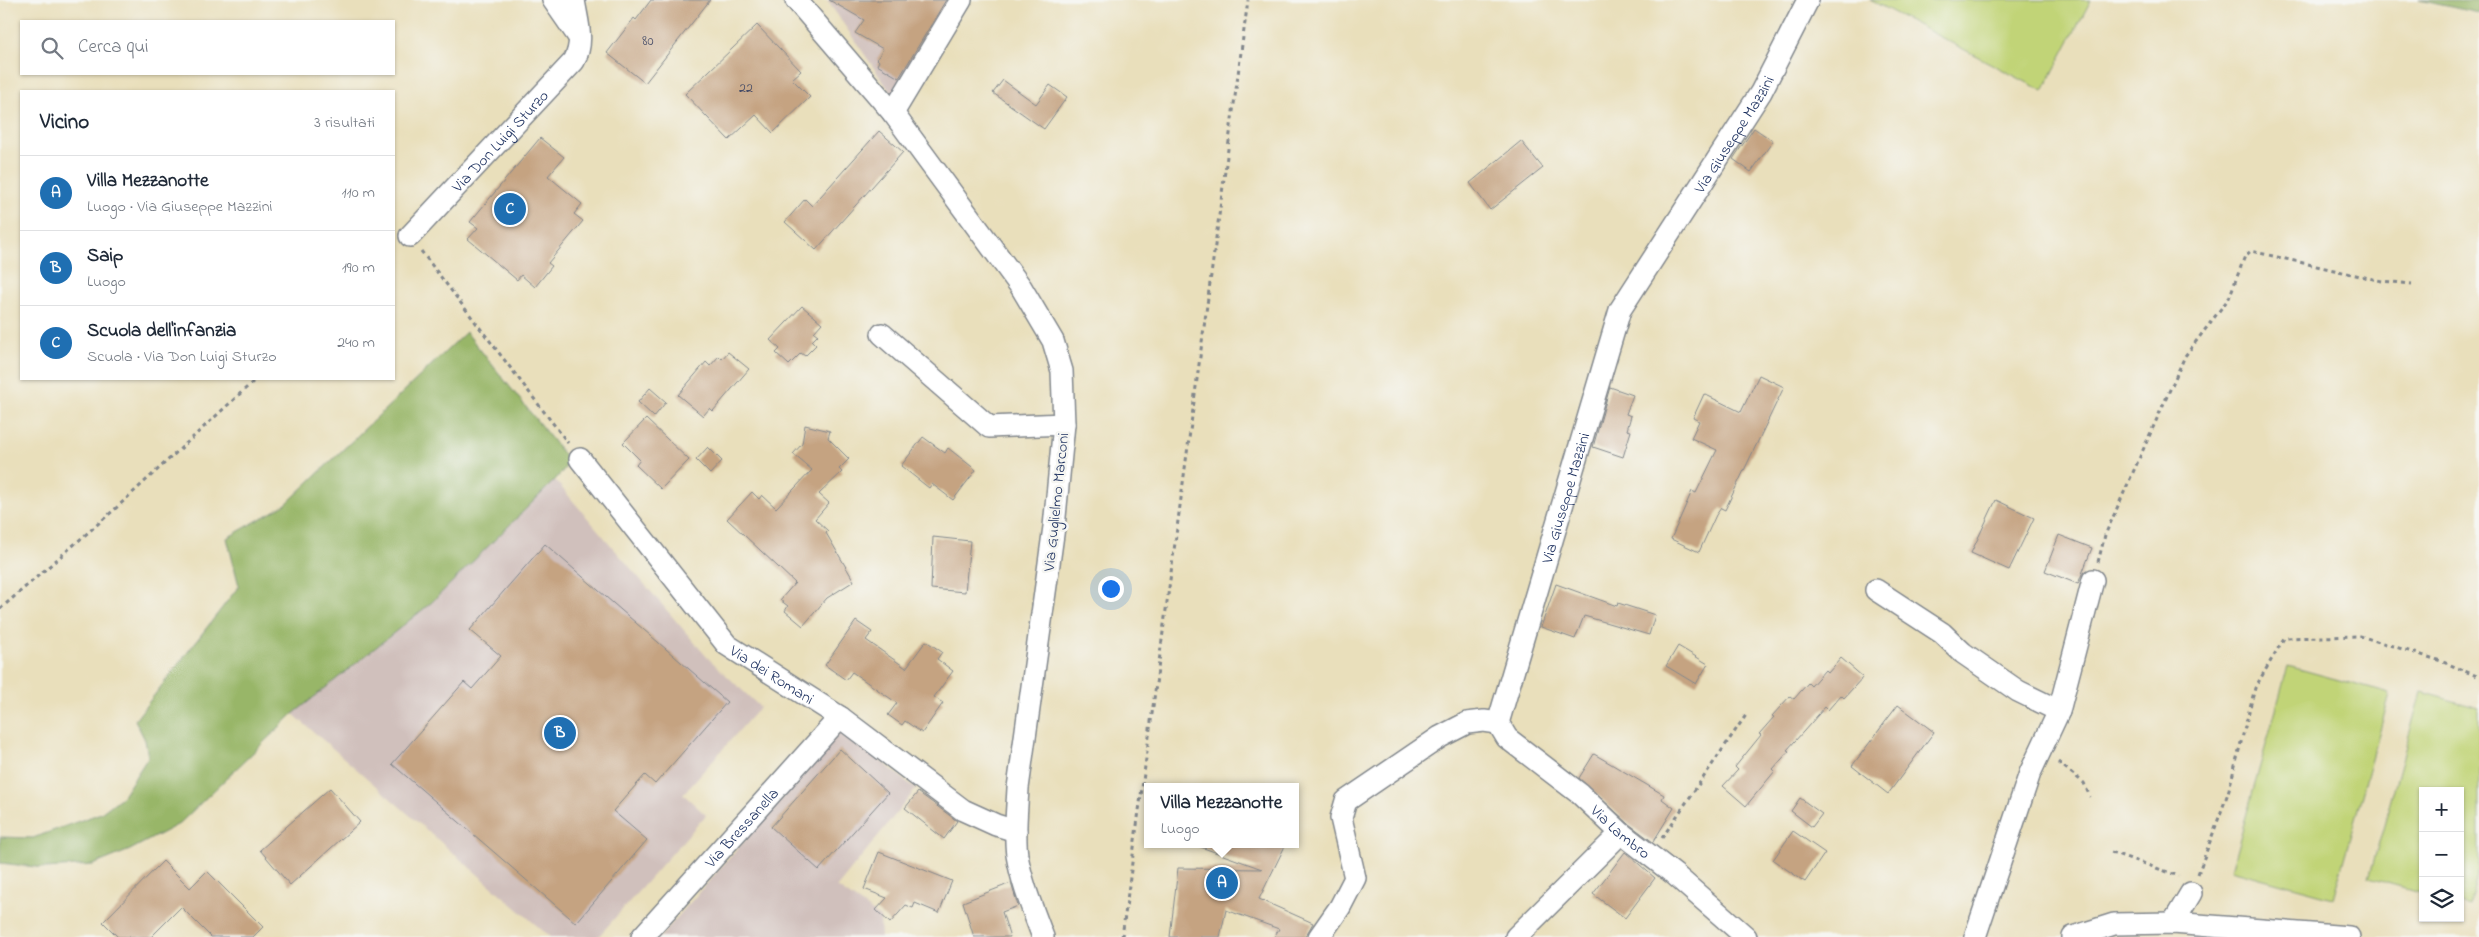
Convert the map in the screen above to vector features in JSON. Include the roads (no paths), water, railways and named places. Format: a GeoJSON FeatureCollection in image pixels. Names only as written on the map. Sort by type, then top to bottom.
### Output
{"type":"FeatureCollection","features":[{"type":"Feature","properties":{"kind":"street"},"geometry":{"type":"LineString","coordinates":[[553,0],[581,40]]}},
{"type":"Feature","properties":{"kind":"street"},"geometry":{"type":"LineString","coordinates":[[574,0],[581,40]]}},
{"type":"Feature","properties":{"kind":"street","name":"Via Guglielmo Marconi"},"geometry":{"type":"LineString","coordinates":[[796,0],[894,112],[1022,287],[1053,341],[1062,371],[1064,424],[1054,526],[1018,788],[1016,831],[1017,853],[1025,890],[1043,937]]}},
{"type":"Feature","properties":{"kind":"street"},"geometry":{"type":"LineString","coordinates":[[894,112],[961,0]]}},
{"type":"Feature","properties":{"kind":"street","name":"Via Giuseppe Mazzini"},"geometry":{"type":"LineString","coordinates":[[1498,723],[1620,310],[1760,92],[1808,0]]}},
{"type":"Feature","properties":{"kind":"street","name":"Via Don Luigi Sturzo"},"geometry":{"type":"LineString","coordinates":[[410,236],[574,61],[579,52],[581,40]]}},
{"type":"Feature","properties":{"kind":"street"},"geometry":{"type":"LineString","coordinates":[[882,334],[989,427],[1064,424]]}},
{"type":"Feature","properties":{"kind":"street","name":"Via dei Romani"},"geometry":{"type":"LineString","coordinates":[[580,459],[728,645],[840,717],[963,810],[996,826],[1016,831]]}},
{"type":"Feature","properties":{"kind":"street"},"geometry":{"type":"LineString","coordinates":[[1975,937],[2030,773],[2059,711],[2093,580]]}},
{"type":"Feature","properties":{"kind":"street"},"geometry":{"type":"LineString","coordinates":[[1876,590],[1942,634],[1963,653],[2018,691],[2059,711]]}},
{"type":"Feature","properties":{"kind":"street","name":"Via Bressanella"},"geometry":{"type":"LineString","coordinates":[[642,937],[840,717]]}},
{"type":"Feature","properties":{"kind":"street"},"geometry":{"type":"LineString","coordinates":[[1319,937],[1340,907],[1356,878],[1341,818],[1346,801],[1440,737],[1467,723],[1484,720],[1498,723]]}},
{"type":"Feature","properties":{"kind":"street","name":"Via Lambro"},"geometry":{"type":"LineString","coordinates":[[1498,723],[1507,738],[1580,794],[1621,833],[1650,855],[1746,937]]}},
{"type":"Feature","properties":{"kind":"street"},"geometry":{"type":"LineString","coordinates":[[1516,937],[1621,833]]}},
{"type":"Feature","properties":{"kind":"street"},"geometry":{"type":"LineString","coordinates":[[2173,923],[2194,888]]}},
{"type":"Feature","properties":{"kind":"street"},"geometry":{"type":"LineString","coordinates":[[2073,937],[2114,924],[2173,923],[2349,937]]}},
{"type":"Feature","properties":{"kind":"place","name":"Scuola dell'infanzia"},"geometry":{"type":"Point","coordinates":[510,209]}},
{"type":"Feature","properties":{"kind":"place","name":"Saip"},"geometry":{"type":"Point","coordinates":[560,733]}},
{"type":"Feature","properties":{"kind":"place","name":"Villa Mezzanotte"},"geometry":{"type":"Point","coordinates":[1222,883]}}]}
